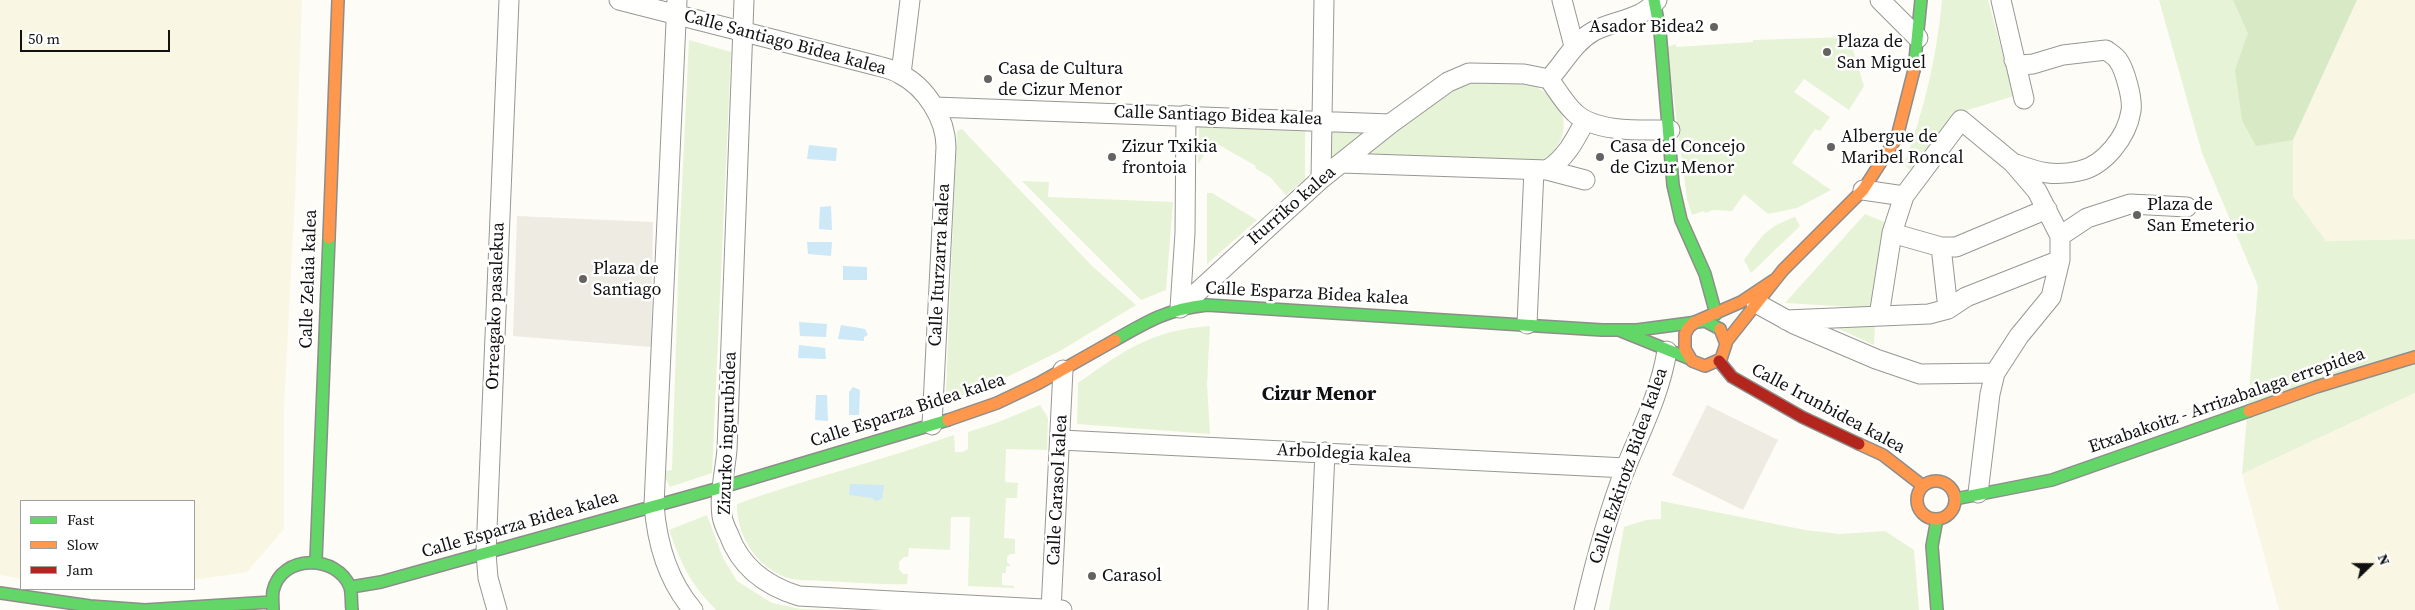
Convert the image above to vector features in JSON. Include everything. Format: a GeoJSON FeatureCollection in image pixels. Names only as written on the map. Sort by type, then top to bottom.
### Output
{"type":"FeatureCollection","features":[{"type":"Feature","properties":{"kind":"street","name":"Calle Zelaia kalea"},"geometry":{"type":"LineString","coordinates":[[316,560],[338,0]]}},
{"type":"Feature","properties":{"kind":"street","name":"Orreagako pasalekua"},"geometry":{"type":"LineString","coordinates":[[497,610],[488,578],[486,553],[509,0]]}},
{"type":"Feature","properties":{"kind":"street","name":"Calle Santiago Bidea kalea"},"geometry":{"type":"LineString","coordinates":[[619,0],[676,7],[743,32],[878,66],[901,74],[935,107],[1390,124]]}},
{"type":"Feature","properties":{"kind":"street","name":"Zizurko ingurubidea"},"geometry":{"type":"LineString","coordinates":[[744,0],[727,450],[722,517],[733,545],[746,565],[763,581],[780,590],[799,596],[1062,610]]}},
{"type":"Feature","properties":{"kind":"street"},"geometry":{"type":"LineString","coordinates":[[901,74],[910,0]]}},
{"type":"Feature","properties":{"kind":"street"},"geometry":{"type":"LineString","coordinates":[[1321,179],[1324,0]]}},
{"type":"Feature","properties":{"kind":"street"},"geometry":{"type":"LineString","coordinates":[[1562,0],[1574,46]]}},
{"type":"Feature","properties":{"kind":"street"},"geometry":{"type":"LineString","coordinates":[[1880,0],[1918,38]]}},
{"type":"Feature","properties":{"kind":"street"},"geometry":{"type":"LineString","coordinates":[[1726,342],[1774,280],[1863,190],[1897,137],[1916,60],[1921,0]]}},
{"type":"Feature","properties":{"kind":"street"},"geometry":{"type":"LineString","coordinates":[[2001,0],[2024,99]]}},
{"type":"Feature","properties":{"kind":"street"},"geometry":{"type":"LineString","coordinates":[[1670,130],[1624,130],[1585,121],[1574,113],[1549,79],[1564,63],[1574,46],[1595,30],[1631,18],[1655,1],[1660,30],[1670,130],[1673,185],[1681,220],[1705,274],[1716,314]]}},
{"type":"Feature","properties":{"kind":"street"},"geometry":{"type":"LineString","coordinates":[[676,7],[654,505],[656,525],[666,563],[678,593],[693,610]]}},
{"type":"Feature","properties":{"kind":"street"},"geometry":{"type":"LineString","coordinates":[[2013,163],[2047,175],[2079,171],[2092,166],[2098,163],[2115,147],[2131,110],[2127,82],[2118,59],[2106,50],[2063,55],[2033,64],[2021,65],[2014,60]]}},
{"type":"Feature","properties":{"kind":"street","name":"Iturriko kalea"},"geometry":{"type":"LineString","coordinates":[[1180,308],[1321,179],[1390,124],[1448,82],[1469,73],[1524,74],[1549,79]]}},
{"type":"Feature","properties":{"kind":"street","name":"Calle Iturzarra kalea"},"geometry":{"type":"LineString","coordinates":[[932,425],[946,141],[944,127],[935,107]]}},
{"type":"Feature","properties":{"kind":"street"},"geometry":{"type":"LineString","coordinates":[[1180,308],[1185,233],[1186,115]]}},
{"type":"Feature","properties":{"kind":"street"},"geometry":{"type":"LineString","coordinates":[[1879,316],[1892,233],[1904,196],[1961,120],[2013,163],[2038,191],[2060,236],[2060,260],[2051,297],[2019,336],[1995,373],[1990,394],[1978,493],[1955,499]]}},
{"type":"Feature","properties":{"kind":"street"},"geometry":{"type":"LineString","coordinates":[[1540,170],[1559,162],[1572,146],[1585,121]]}},
{"type":"Feature","properties":{"kind":"street"},"geometry":{"type":"LineString","coordinates":[[1341,163],[1540,170],[1585,180]]}},
{"type":"Feature","properties":{"kind":"street"},"geometry":{"type":"LineString","coordinates":[[1527,324],[1540,170]]}},
{"type":"Feature","properties":{"kind":"street"},"geometry":{"type":"LineString","coordinates":[[1863,190],[1904,196]]}},
{"type":"Feature","properties":{"kind":"street"},"geometry":{"type":"LineString","coordinates":[[2060,236],[2088,218],[2130,204],[2187,207]]}},
{"type":"Feature","properties":{"kind":"street"},"geometry":{"type":"LineString","coordinates":[[1892,233],[1941,247],[1956,247],[2048,209]]}},
{"type":"Feature","properties":{"kind":"street"},"geometry":{"type":"LineString","coordinates":[[1941,247],[1948,309]]}},
{"type":"Feature","properties":{"kind":"street"},"geometry":{"type":"LineString","coordinates":[[1786,320],[1929,314],[1948,309],[1966,297],[2060,260]]}},
{"type":"Feature","properties":{"kind":"street","name":"Calle Esparza Bidea kalea"},"geometry":{"type":"LineString","coordinates":[[351,587],[381,582],[723,487],[932,425],[997,403],[1063,370],[1136,326],[1180,308],[1208,305],[1620,331],[1675,326],[1696,321],[1716,314],[1756,293],[1774,280]]}},
{"type":"Feature","properties":{"kind":"street"},"geometry":{"type":"LineString","coordinates":[[1756,303],[1786,320],[1876,359],[1920,374],[1995,373]]}},
{"type":"Feature","properties":{"kind":"street"},"geometry":{"type":"LineString","coordinates":[[1696,321],[1712,321],[1718,325],[1726,342],[1725,352],[1719,360],[1711,365],[1702,366],[1688,358],[1683,342],[1688,328],[1696,321]]}},
{"type":"Feature","properties":{"kind":"street","name":"Calle Esparza Bidea kalea"},"geometry":{"type":"LineString","coordinates":[[1620,331],[1667,352],[1688,358]]}},
{"type":"Feature","properties":{"kind":"street","name":"Calle Ezkirotz Bidea kalea"},"geometry":{"type":"LineString","coordinates":[[1584,610],[1597,554],[1626,468],[1654,403],[1664,372],[1667,352]]}},
{"type":"Feature","properties":{"kind":"street","name":"Etxabakoitz - Arrizabalaga errepidea"},"geometry":{"type":"LineString","coordinates":[[1978,493],[2052,480],[2316,387],[2415,357]]}},
{"type":"Feature","properties":{"kind":"street","name":"Calle Irunbidea kalea"},"geometry":{"type":"LineString","coordinates":[[1719,360],[1732,377],[1802,417],[1883,455],[1923,486]]}},
{"type":"Feature","properties":{"kind":"street","name":"Calle Carasol kalea"},"geometry":{"type":"LineString","coordinates":[[1051,610],[1063,370]]}},
{"type":"Feature","properties":{"kind":"street","name":"Arboldegia kalea"},"geometry":{"type":"LineString","coordinates":[[1061,440],[1626,468]]}},
{"type":"Feature","properties":{"kind":"street"},"geometry":{"type":"LineString","coordinates":[[1318,610],[1325,452]]}},
{"type":"Feature","properties":{"kind":"street"},"geometry":{"type":"LineString","coordinates":[[1935,480],[1941,481],[1949,486],[1955,499],[1953,508],[1947,515],[1937,519],[1927,516],[1918,506],[1918,492],[1923,486],[1935,480]]}},
{"type":"Feature","properties":{"kind":"street"},"geometry":{"type":"LineString","coordinates":[[1937,519],[1932,546],[1937,610]]}},
{"type":"Feature","properties":{"kind":"street"},"geometry":{"type":"LineString","coordinates":[[0,593],[65,603],[144,610],[272,606],[273,589],[279,577],[297,563],[316,560],[336,567],[346,578],[351,587],[352,610]]}},
{"type":"Feature","properties":{"kind":"shaded area"},"geometry":{"type":"Polygon","coordinates":[[[0,0],[302,0],[295,198],[284,406],[284,529],[247,572],[195,580],[195,500],[20,500],[20,579],[0,575],[0,0]]]}},
{"type":"Feature","properties":{"kind":"shaded area"},"geometry":{"type":"Polygon","coordinates":[[[2357,0],[2415,0],[2415,239],[2326,241],[2293,196],[2293,140],[2357,0]]]}},
{"type":"Feature","properties":{"kind":"shaded area","name":"Plaza de Santiago"},"geometry":{"type":"Polygon","coordinates":[[[517,216],[653,222],[651,347],[513,336],[517,216]]]}},
{"type":"Feature","properties":{"kind":"shaded area"},"geometry":{"type":"Polygon","coordinates":[[[2415,393],[2415,610],[2279,610],[2242,474],[2415,393]]]}},
{"type":"Feature","properties":{"kind":"shaded area"},"geometry":{"type":"Polygon","coordinates":[[[1707,405],[1778,440],[1743,510],[1672,475],[1707,405]]]}},
{"type":"Feature","properties":{"kind":"green space"},"geometry":{"type":"Polygon","coordinates":[[[1942,0],[1988,0],[2014,96],[1961,112],[1916,168],[1909,169],[1904,164],[1918,124],[1929,83],[1937,42],[1942,0]]]}},
{"type":"Feature","properties":{"kind":"green space"},"geometry":{"type":"Polygon","coordinates":[[[2159,0],[2272,0],[2293,140],[2293,196],[2326,241],[2415,239],[2415,393],[2242,474],[2258,286],[2202,153],[2159,0]]]}},
{"type":"Feature","properties":{"kind":"green space"},"geometry":{"type":"Polygon","coordinates":[[[2233,0],[2357,0],[2293,140],[2256,146],[2242,120],[2235,70],[2248,33],[2233,0]]]}},
{"type":"Feature","properties":{"kind":"green space"},"geometry":{"type":"Polygon","coordinates":[[[1849,37],[1864,86],[1849,110],[1804,79],[1794,92],[1830,117],[1820,131],[1815,129],[1792,163],[1831,190],[1797,208],[1768,214],[1744,194],[1732,211],[1713,210],[1692,215],[1687,199],[1667,47],[1676,44],[1676,47],[1753,42],[1753,40],[1849,37]]]}},
{"type":"Feature","properties":{"kind":"green space"},"geometry":{"type":"Polygon","coordinates":[[[689,40],[731,52],[712,473],[670,487],[662,472],[672,470],[679,249],[689,40]]]}},
{"type":"Feature","properties":{"kind":"green space"},"geometry":{"type":"Polygon","coordinates":[[[1516,80],[1526,82],[1551,97],[1563,118],[1564,129],[1561,140],[1554,151],[1542,162],[1370,159],[1368,152],[1438,97],[1466,83],[1516,80]]]}},
{"type":"Feature","properties":{"kind":"green space"},"geometry":{"type":"Polygon","coordinates":[[[1199,127],[1305,131],[1305,179],[1286,195],[1270,177],[1255,168],[1256,166],[1212,141],[1198,165],[1199,127]]]}},
{"type":"Feature","properties":{"kind":"green space"},"geometry":{"type":"Polygon","coordinates":[[[1330,128],[1370,132],[1332,162],[1328,161],[1330,128]]]}},
{"type":"Feature","properties":{"kind":"green space"},"geometry":{"type":"Polygon","coordinates":[[[962,129],[1092,266],[1136,305],[1060,351],[1007,377],[959,397],[952,396],[946,391],[957,131],[962,129]]]}},
{"type":"Feature","properties":{"kind":"green space"},"geometry":{"type":"Polygon","coordinates":[[[1022,181],[1049,182],[1048,197],[1173,202],[1166,290],[1141,300],[1022,181]]]}},
{"type":"Feature","properties":{"kind":"green space"},"geometry":{"type":"Polygon","coordinates":[[[1207,193],[1212,193],[1257,220],[1207,264],[1207,193]]]}},
{"type":"Feature","properties":{"kind":"green space"},"geometry":{"type":"Polygon","coordinates":[[[1865,214],[1887,223],[1870,308],[1785,303],[1865,214]]]}},
{"type":"Feature","properties":{"kind":"green space"},"geometry":{"type":"Polygon","coordinates":[[[1795,217],[1800,226],[1751,273],[1744,260],[1755,245],[1765,233],[1795,217]]]}},
{"type":"Feature","properties":{"kind":"green space"},"geometry":{"type":"Polygon","coordinates":[[[1875,322],[1874,345],[1826,323],[1875,322]]]}},
{"type":"Feature","properties":{"kind":"green space"},"geometry":{"type":"Polygon","coordinates":[[[1210,326],[1207,384],[1210,434],[1077,424],[1078,383],[1124,352],[1155,337],[1190,328],[1210,326]]]}},
{"type":"Feature","properties":{"kind":"green space"},"geometry":{"type":"Polygon","coordinates":[[[1040,405],[1048,418],[1047,450],[1006,449],[1005,482],[1018,483],[1017,498],[1006,498],[1004,538],[1015,539],[1015,554],[1010,554],[1007,557],[1007,562],[1011,566],[1006,566],[1006,573],[1002,573],[1002,585],[1014,586],[1014,588],[968,586],[970,517],[951,517],[950,550],[909,548],[908,557],[904,557],[899,562],[899,569],[903,574],[908,574],[907,584],[796,580],[788,578],[767,567],[758,558],[751,549],[740,527],[737,504],[954,435],[955,452],[962,452],[968,449],[968,432],[1040,405]]]}},
{"type":"Feature","properties":{"kind":"green space"},"geometry":{"type":"Polygon","coordinates":[[[1661,501],[1805,530],[1840,534],[1885,531],[1914,550],[1919,610],[1609,610],[1624,527],[1646,520],[1661,519],[1661,501]]]}},
{"type":"Feature","properties":{"kind":"green space"},"geometry":{"type":"Polygon","coordinates":[[[707,515],[723,558],[737,581],[772,603],[801,609],[829,610],[716,610],[693,582],[678,554],[669,530],[707,515]]]}},
{"type":"Feature","properties":{"kind":"water"},"geometry":{"type":"Polygon","coordinates":[[[809,145],[837,148],[836,161],[807,159],[809,145]]]}},
{"type":"Feature","properties":{"kind":"water"},"geometry":{"type":"Polygon","coordinates":[[[831,206],[832,230],[819,229],[820,207],[831,206]]]}},
{"type":"Feature","properties":{"kind":"water"},"geometry":{"type":"Polygon","coordinates":[[[807,242],[832,242],[831,256],[808,254],[807,242]]]}},
{"type":"Feature","properties":{"kind":"water"},"geometry":{"type":"Polygon","coordinates":[[[843,266],[867,267],[867,280],[843,280],[843,266]]]}},
{"type":"Feature","properties":{"kind":"water"},"geometry":{"type":"Polygon","coordinates":[[[799,322],[827,324],[826,337],[800,336],[799,322]]]}},
{"type":"Feature","properties":{"kind":"water"},"geometry":{"type":"Polygon","coordinates":[[[841,325],[865,329],[868,335],[864,337],[864,341],[838,339],[841,325]]]}},
{"type":"Feature","properties":{"kind":"water"},"geometry":{"type":"Polygon","coordinates":[[[799,345],[825,348],[826,359],[798,358],[799,345]]]}},
{"type":"Feature","properties":{"kind":"water"},"geometry":{"type":"Polygon","coordinates":[[[853,387],[860,390],[859,415],[849,415],[849,392],[853,387]]]}},
{"type":"Feature","properties":{"kind":"water"},"geometry":{"type":"Polygon","coordinates":[[[816,395],[827,395],[828,421],[815,420],[816,395]]]}},
{"type":"Feature","properties":{"kind":"water"},"geometry":{"type":"Polygon","coordinates":[[[850,484],[884,485],[882,499],[875,501],[872,498],[849,495],[850,484]]]}},
{"type":"Feature","properties":{"kind":"traffic: fast"},"geometry":{"type":"LineString","coordinates":[[1654,0],[1660,31],[1673,185],[1681,220],[1705,274],[1716,314]]}},
{"type":"Feature","properties":{"kind":"traffic: fast"},"geometry":{"type":"LineString","coordinates":[[1914,70],[1921,0]]}},
{"type":"Feature","properties":{"kind":"traffic: fast"},"geometry":{"type":"LineString","coordinates":[[316,560],[329,238]]}},
{"type":"Feature","properties":{"kind":"traffic: fast"},"geometry":{"type":"LineString","coordinates":[[1115,340],[1169,313],[1207,305],[1602,330],[1637,330],[1705,321],[1720,329]]}},
{"type":"Feature","properties":{"kind":"traffic: fast"},"geometry":{"type":"LineString","coordinates":[[1621,331],[1688,358]]}},
{"type":"Feature","properties":{"kind":"traffic: fast"},"geometry":{"type":"LineString","coordinates":[[1955,499],[2052,480],[2249,411]]}},
{"type":"Feature","properties":{"kind":"traffic: fast"},"geometry":{"type":"LineString","coordinates":[[351,587],[381,582],[723,487],[948,420]]}},
{"type":"Feature","properties":{"kind":"traffic: fast"},"geometry":{"type":"LineString","coordinates":[[1937,519],[1932,546],[1937,610]]}},
{"type":"Feature","properties":{"kind":"traffic: fast"},"geometry":{"type":"LineString","coordinates":[[273,610],[273,591],[278,579],[287,570],[297,565],[310,563],[334,568],[343,576],[350,587],[352,610]]}},
{"type":"Feature","properties":{"kind":"traffic: fast"},"geometry":{"type":"LineString","coordinates":[[0,593],[90,606],[145,610],[271,602]]}},
{"type":"Feature","properties":{"kind":"traffic: slow"},"geometry":{"type":"LineString","coordinates":[[329,238],[338,0]]}},
{"type":"Feature","properties":{"kind":"traffic: slow"},"geometry":{"type":"LineString","coordinates":[[1726,342],[1783,270],[1863,190],[1897,137],[1914,70]]}},
{"type":"Feature","properties":{"kind":"traffic: slow"},"geometry":{"type":"LineString","coordinates":[[1720,329],[1726,344],[1721,359],[1705,366],[1692,361],[1685,349],[1685,334],[1689,327],[1695,322],[1741,302],[1774,280]]}},
{"type":"Feature","properties":{"kind":"traffic: slow"},"geometry":{"type":"LineString","coordinates":[[948,420],[997,403],[1039,383],[1115,340]]}},
{"type":"Feature","properties":{"kind":"traffic: slow"},"geometry":{"type":"LineString","coordinates":[[2249,411],[2316,387],[2415,357]]}},
{"type":"Feature","properties":{"kind":"traffic: slow"},"geometry":{"type":"LineString","coordinates":[[1859,444],[1883,455],[1923,486]]}},
{"type":"Feature","properties":{"kind":"traffic: slow"},"geometry":{"type":"LineString","coordinates":[[1936,481],[1949,487],[1955,500],[1949,513],[1936,519],[1923,513],[1917,500],[1923,487],[1936,481]]}},
{"type":"Feature","properties":{"kind":"traffic: jam"},"geometry":{"type":"LineString","coordinates":[[1719,361],[1732,377],[1802,417],[1859,444]]}},
{"type":"Feature","properties":{"kind":"place","name":"Asador Bidea2"},"geometry":{"type":"Point","coordinates":[1714,27]}},
{"type":"Feature","properties":{"kind":"place","name":"Plaza de San Miguel"},"geometry":{"type":"Point","coordinates":[1827,52]}},
{"type":"Feature","properties":{"kind":"place","name":"Casa de Cultura de Cizur Menor"},"geometry":{"type":"Point","coordinates":[988,79]}},
{"type":"Feature","properties":{"kind":"place","name":"Albergue de Maribel Roncal"},"geometry":{"type":"Point","coordinates":[1831,147]}},
{"type":"Feature","properties":{"kind":"place","name":"Zizur Txikia frontoia"},"geometry":{"type":"Point","coordinates":[1112,157]}},
{"type":"Feature","properties":{"kind":"place","name":"Casa del Concejo de Cizur Menor"},"geometry":{"type":"Point","coordinates":[1600,157]}},
{"type":"Feature","properties":{"kind":"place","name":"Plaza de San Emeterio"},"geometry":{"type":"Point","coordinates":[2137,215]}},
{"type":"Feature","properties":{"kind":"place","name":"Plaza de Santiago"},"geometry":{"type":"Point","coordinates":[583,279]}},
{"type":"Feature","properties":{"kind":"place","name":"Carasol"},"geometry":{"type":"Point","coordinates":[1092,576]}},
{"type":"Feature","properties":{"kind":"district","name":"Cizur Menor"},"geometry":{"type":"Point","coordinates":[1319,395]}}]}
